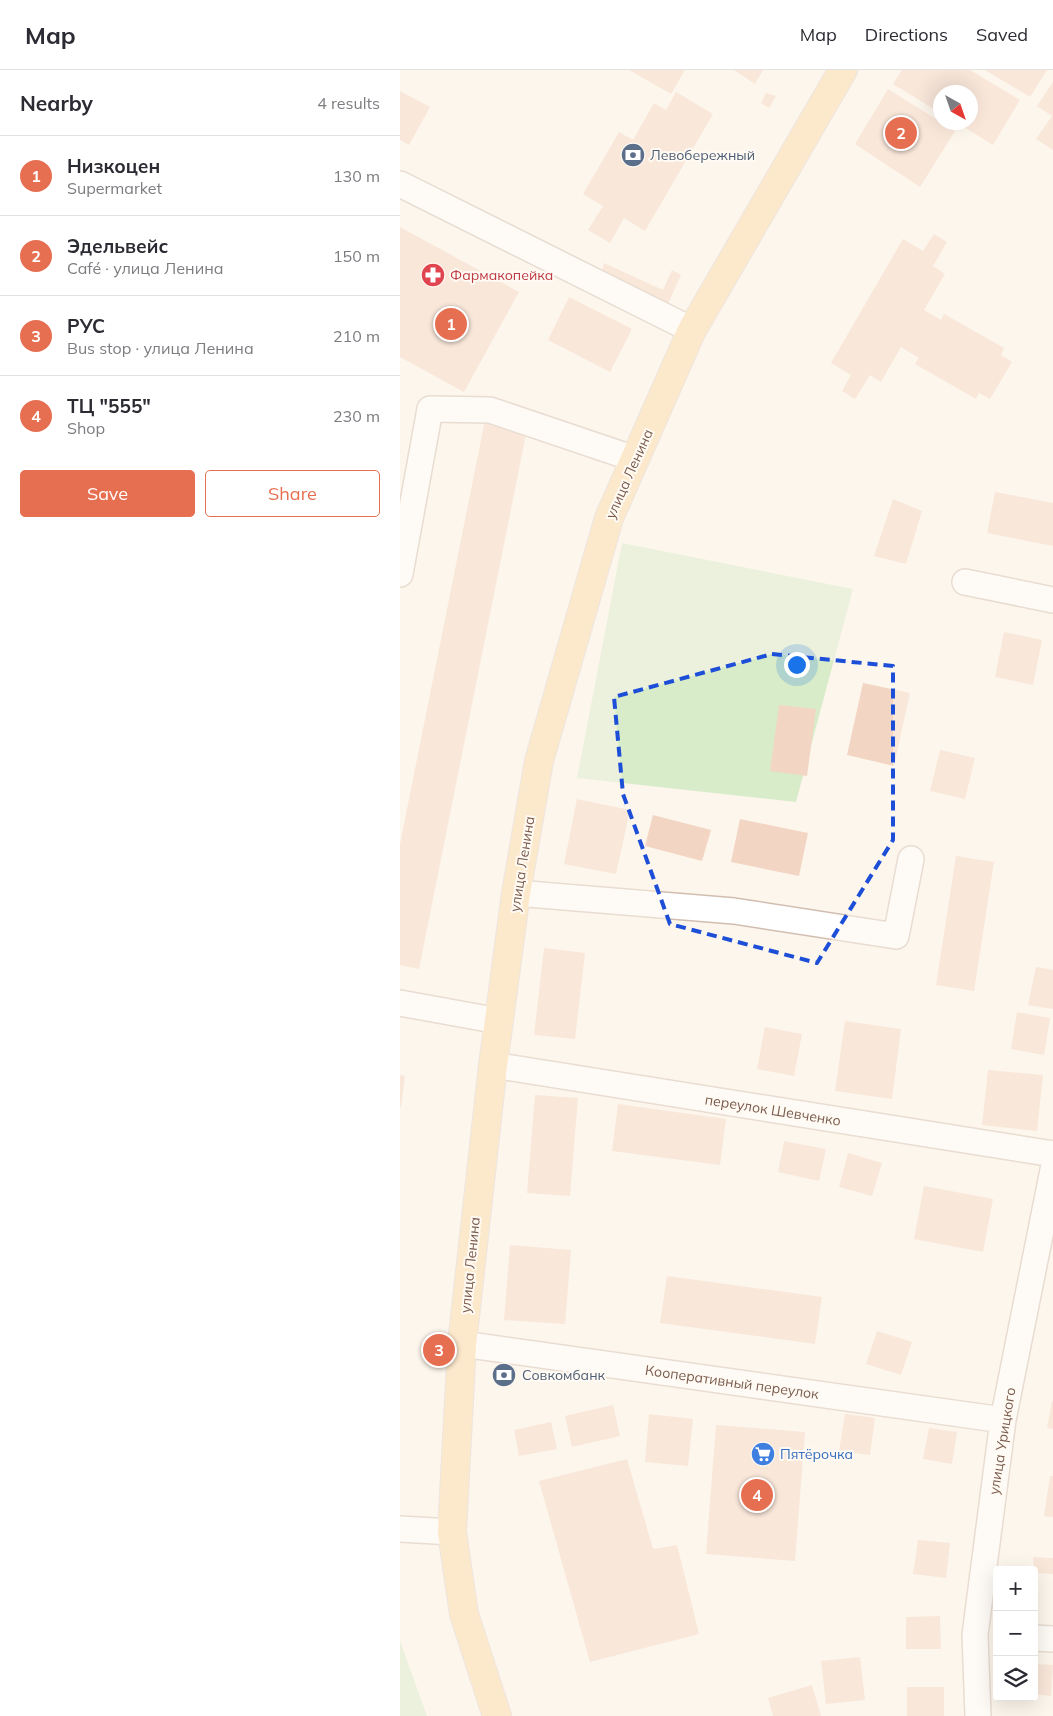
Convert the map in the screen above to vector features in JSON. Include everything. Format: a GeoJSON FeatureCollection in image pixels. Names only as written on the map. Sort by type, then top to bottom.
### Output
{"type":"FeatureCollection","features":[{"type":"Feature","properties":{"kind":"main road","name":"улица Ленина"},"geometry":{"type":"LineString","coordinates":[[497,1716],[464,1614],[452,1532],[462,1344],[493,1065],[516,893],[539,761],[608,518],[692,330],[843,70]]}},
{"type":"Feature","properties":{"kind":"street"},"geometry":{"type":"LineString","coordinates":[[400,184],[692,330]]}},
{"type":"Feature","properties":{"kind":"street"},"geometry":{"type":"LineString","coordinates":[[400,574],[430,409],[490,410],[635,460]]}},
{"type":"Feature","properties":{"kind":"street"},"geometry":{"type":"LineString","coordinates":[[965,582],[1053,600]]}},
{"type":"Feature","properties":{"kind":"street"},"geometry":{"type":"LineString","coordinates":[[516,893],[734,911],[896,936],[911,859]]}},
{"type":"Feature","properties":{"kind":"street"},"geometry":{"type":"LineString","coordinates":[[400,1003],[499,1021]]}},
{"type":"Feature","properties":{"kind":"street","name":"переулок Шевченко"},"geometry":{"type":"LineString","coordinates":[[493,1065],[1053,1154]]}},
{"type":"Feature","properties":{"kind":"street","name":"улица Урицкого"},"geometry":{"type":"LineString","coordinates":[[978,1716],[1003,1420],[1053,1170]]}},
{"type":"Feature","properties":{"kind":"street","name":"Кооперативный переулок"},"geometry":{"type":"LineString","coordinates":[[462,1344],[1003,1420]]}},
{"type":"Feature","properties":{"kind":"street"},"geometry":{"type":"LineString","coordinates":[[400,1529],[452,1532]]}},
{"type":"Feature","properties":{"kind":"street"},"geometry":{"type":"LineString","coordinates":[[1038,1638],[1053,1639]]}},
{"type":"Feature","properties":{"kind":"highlighted area"},"geometry":{"type":"Polygon","coordinates":[[[772,654],[893,666],[893,840],[817,963],[670,924],[623,794],[614,697],[772,654]]]}},
{"type":"Feature","properties":{"kind":"green space"},"geometry":{"type":"Polygon","coordinates":[[[622,543],[853,589],[796,802],[577,778],[622,543]]]}},
{"type":"Feature","properties":{"kind":"green space"},"geometry":{"type":"Polygon","coordinates":[[[400,1641],[427,1716],[400,1716],[400,1641]]]}},
{"type":"Feature","properties":{"kind":"building"},"geometry":{"type":"Polygon","coordinates":[[[629,70],[685,70],[671,94],[629,70]]]}},
{"type":"Feature","properties":{"kind":"building"},"geometry":{"type":"Polygon","coordinates":[[[734,70],[763,70],[755,84],[734,70]]]}},
{"type":"Feature","properties":{"kind":"building"},"geometry":{"type":"Polygon","coordinates":[[[902,70],[970,70],[1020,100],[993,145],[969,130],[978,130],[978,85],[933,85],[933,109],[893,84],[902,70]]]}},
{"type":"Feature","properties":{"kind":"building"},"geometry":{"type":"Polygon","coordinates":[[[985,70],[1047,70],[1030,97],[985,70]]]}},
{"type":"Feature","properties":{"kind":"building"},"geometry":{"type":"Polygon","coordinates":[[[1053,82],[1053,150],[1036,139],[1052,116],[1037,106],[1053,82]]]}},
{"type":"Feature","properties":{"kind":"building"},"geometry":{"type":"Polygon","coordinates":[[[888,89],[933,117],[933,130],[955,131],[920,187],[855,144],[888,89]]]}},
{"type":"Feature","properties":{"kind":"building"},"geometry":{"type":"Polygon","coordinates":[[[400,91],[430,107],[409,145],[400,140],[400,91]]]}},
{"type":"Feature","properties":{"kind":"building"},"geometry":{"type":"Polygon","coordinates":[[[676,92],[713,114],[645,231],[624,218],[610,243],[588,230],[603,206],[583,194],[619,132],[633,140],[654,103],[666,110],[676,92]]]}},
{"type":"Feature","properties":{"kind":"building"},"geometry":{"type":"Polygon","coordinates":[[[766,93],[776,96],[769,108],[761,103],[766,93]]]}},
{"type":"Feature","properties":{"kind":"building"},"geometry":{"type":"Polygon","coordinates":[[[400,227],[519,292],[464,392],[400,357],[400,227]]]}},
{"type":"Feature","properties":{"kind":"building"},"geometry":{"type":"Polygon","coordinates":[[[934,234],[947,242],[933,266],[945,274],[924,310],[941,320],[944,314],[1004,348],[1001,355],[1012,362],[990,399],[979,393],[976,399],[915,364],[919,358],[901,347],[881,382],[870,375],[855,399],[842,391],[851,375],[831,363],[903,239],[923,251],[934,234]]]}},
{"type":"Feature","properties":{"kind":"building"},"geometry":{"type":"Polygon","coordinates":[[[604,263],[663,290],[672,270],[681,275],[666,308],[600,279],[604,263]]]}},
{"type":"Feature","properties":{"kind":"building"},"geometry":{"type":"Polygon","coordinates":[[[569,297],[632,329],[610,372],[548,340],[569,297]]]}},
{"type":"Feature","properties":{"kind":"building"},"geometry":{"type":"Polygon","coordinates":[[[485,420],[527,429],[419,969],[400,965],[400,844],[485,420]]]}},
{"type":"Feature","properties":{"kind":"building"},"geometry":{"type":"Polygon","coordinates":[[[995,492],[1053,503],[1053,546],[987,533],[995,492]]]}},
{"type":"Feature","properties":{"kind":"building"},"geometry":{"type":"Polygon","coordinates":[[[893,499],[922,511],[906,564],[874,556],[893,499]]]}},
{"type":"Feature","properties":{"kind":"building"},"geometry":{"type":"Polygon","coordinates":[[[1004,632],[1042,640],[1033,685],[995,677],[1004,632]]]}},
{"type":"Feature","properties":{"kind":"building"},"geometry":{"type":"Polygon","coordinates":[[[863,683],[910,693],[894,766],[847,755],[863,683]]]}},
{"type":"Feature","properties":{"kind":"building"},"geometry":{"type":"Polygon","coordinates":[[[779,705],[816,709],[807,776],[770,771],[779,705]]]}},
{"type":"Feature","properties":{"kind":"building"},"geometry":{"type":"Polygon","coordinates":[[[940,750],[975,758],[965,799],[930,791],[940,750]]]}},
{"type":"Feature","properties":{"kind":"building"},"geometry":{"type":"Polygon","coordinates":[[[577,799],[630,810],[616,874],[564,864],[577,799]]]}},
{"type":"Feature","properties":{"kind":"building"},"geometry":{"type":"Polygon","coordinates":[[[653,815],[711,830],[702,861],[645,846],[653,815]]]}},
{"type":"Feature","properties":{"kind":"building"},"geometry":{"type":"Polygon","coordinates":[[[740,819],[808,833],[799,876],[731,862],[740,819]]]}},
{"type":"Feature","properties":{"kind":"building"},"geometry":{"type":"Polygon","coordinates":[[[956,856],[994,862],[974,991],[936,985],[956,856]]]}},
{"type":"Feature","properties":{"kind":"building"},"geometry":{"type":"Polygon","coordinates":[[[544,948],[585,953],[575,1039],[534,1035],[544,948]]]}},
{"type":"Feature","properties":{"kind":"building"},"geometry":{"type":"Polygon","coordinates":[[[1036,967],[1053,970],[1053,1009],[1028,1005],[1036,967]]]}},
{"type":"Feature","properties":{"kind":"building"},"geometry":{"type":"Polygon","coordinates":[[[1017,1012],[1050,1018],[1044,1055],[1011,1049],[1017,1012]]]}},
{"type":"Feature","properties":{"kind":"building"},"geometry":{"type":"Polygon","coordinates":[[[845,1021],[901,1029],[892,1099],[835,1091],[845,1021]]]}},
{"type":"Feature","properties":{"kind":"building"},"geometry":{"type":"Polygon","coordinates":[[[765,1027],[802,1034],[794,1076],[757,1069],[765,1027]]]}},
{"type":"Feature","properties":{"kind":"building"},"geometry":{"type":"Polygon","coordinates":[[[988,1070],[1043,1075],[1037,1131],[982,1125],[988,1070]]]}},
{"type":"Feature","properties":{"kind":"building"},"geometry":{"type":"Polygon","coordinates":[[[400,1075],[405,1076],[401,1107],[400,1107],[400,1075]]]}},
{"type":"Feature","properties":{"kind":"building"},"geometry":{"type":"Polygon","coordinates":[[[535,1095],[578,1098],[570,1196],[527,1193],[535,1095]]]}},
{"type":"Feature","properties":{"kind":"building"},"geometry":{"type":"Polygon","coordinates":[[[618,1104],[726,1119],[720,1165],[612,1151],[618,1104]]]}},
{"type":"Feature","properties":{"kind":"building"},"geometry":{"type":"Polygon","coordinates":[[[784,1141],[826,1149],[819,1181],[778,1172],[784,1141]]]}},
{"type":"Feature","properties":{"kind":"building"},"geometry":{"type":"Polygon","coordinates":[[[848,1153],[882,1163],[872,1196],[839,1187],[848,1153]]]}},
{"type":"Feature","properties":{"kind":"building"},"geometry":{"type":"Polygon","coordinates":[[[924,1186],[993,1199],[983,1252],[914,1239],[924,1186]]]}},
{"type":"Feature","properties":{"kind":"building"},"geometry":{"type":"Polygon","coordinates":[[[510,1245],[571,1250],[565,1324],[504,1320],[510,1245]]]}},
{"type":"Feature","properties":{"kind":"building"},"geometry":{"type":"Polygon","coordinates":[[[667,1276],[822,1297],[815,1344],[660,1323],[667,1276]]]}},
{"type":"Feature","properties":{"kind":"building"},"geometry":{"type":"Polygon","coordinates":[[[877,1331],[912,1342],[901,1375],[866,1364],[877,1331]]]}},
{"type":"Feature","properties":{"kind":"building"},"geometry":{"type":"Polygon","coordinates":[[[1053,1402],[1053,1429],[1047,1428],[1053,1402]]]}},
{"type":"Feature","properties":{"kind":"building"},"geometry":{"type":"Polygon","coordinates":[[[613,1405],[620,1436],[572,1447],[565,1416],[613,1405]]]}},
{"type":"Feature","properties":{"kind":"building"},"geometry":{"type":"Polygon","coordinates":[[[649,1414],[693,1419],[688,1466],[645,1462],[649,1414]]]}},
{"type":"Feature","properties":{"kind":"building"},"geometry":{"type":"Polygon","coordinates":[[[845,1414],[875,1418],[870,1455],[839,1451],[845,1414]]]}},
{"type":"Feature","properties":{"kind":"building"},"geometry":{"type":"Polygon","coordinates":[[[551,1422],[557,1449],[519,1456],[514,1430],[551,1422]]]}},
{"type":"Feature","properties":{"kind":"building"},"geometry":{"type":"Polygon","coordinates":[[[716,1425],[805,1432],[795,1561],[706,1554],[716,1425]]]}},
{"type":"Feature","properties":{"kind":"building"},"geometry":{"type":"Polygon","coordinates":[[[929,1428],[957,1432],[952,1464],[923,1459],[929,1428]]]}},
{"type":"Feature","properties":{"kind":"building"},"geometry":{"type":"Polygon","coordinates":[[[627,1459],[653,1549],[677,1545],[699,1634],[590,1662],[539,1481],[627,1459]]]}},
{"type":"Feature","properties":{"kind":"building"},"geometry":{"type":"Polygon","coordinates":[[[1050,1476],[1053,1476],[1053,1517],[1044,1516],[1050,1476]]]}},
{"type":"Feature","properties":{"kind":"building"},"geometry":{"type":"Polygon","coordinates":[[[918,1540],[950,1543],[946,1578],[913,1574],[918,1540]]]}},
{"type":"Feature","properties":{"kind":"building"},"geometry":{"type":"Polygon","coordinates":[[[1033,1557],[1053,1558],[1053,1574],[1038,1573],[1038,1566],[1034,1566],[1033,1557]]]}},
{"type":"Feature","properties":{"kind":"building"},"geometry":{"type":"Polygon","coordinates":[[[940,1616],[941,1649],[906,1649],[906,1617],[940,1616]]]}},
{"type":"Feature","properties":{"kind":"building"},"geometry":{"type":"Polygon","coordinates":[[[860,1657],[865,1700],[826,1704],[821,1661],[860,1657]]]}},
{"type":"Feature","properties":{"kind":"building"},"geometry":{"type":"Polygon","coordinates":[[[1038,1664],[1053,1665],[1051,1696],[1038,1694],[1038,1664]]]}},
{"type":"Feature","properties":{"kind":"building"},"geometry":{"type":"Polygon","coordinates":[[[812,1685],[821,1716],[773,1716],[768,1698],[812,1685]]]}},
{"type":"Feature","properties":{"kind":"building"},"geometry":{"type":"Polygon","coordinates":[[[907,1687],[944,1687],[944,1716],[907,1716],[907,1687]]]}},
{"type":"Feature","properties":{"kind":"place","name":"Эдельвейс"},"geometry":{"type":"Point","coordinates":[901,133]}},
{"type":"Feature","properties":{"kind":"place","name":"Левобережный"},"geometry":{"type":"Point","coordinates":[633,155]}},
{"type":"Feature","properties":{"kind":"place","name":"Фармакопейка"},"geometry":{"type":"Point","coordinates":[433,275]}},
{"type":"Feature","properties":{"kind":"place","name":"Низкоцен"},"geometry":{"type":"Point","coordinates":[451,324]}},
{"type":"Feature","properties":{"kind":"place","name":"РУС"},"geometry":{"type":"Point","coordinates":[439,1350]}},
{"type":"Feature","properties":{"kind":"place","name":"Совкомбанк"},"geometry":{"type":"Point","coordinates":[504,1375]}},
{"type":"Feature","properties":{"kind":"place","name":"Пятёрочка"},"geometry":{"type":"Point","coordinates":[763,1454]}},
{"type":"Feature","properties":{"kind":"place","name":"ТЦ \"555\""},"geometry":{"type":"Point","coordinates":[757,1495]}}]}
